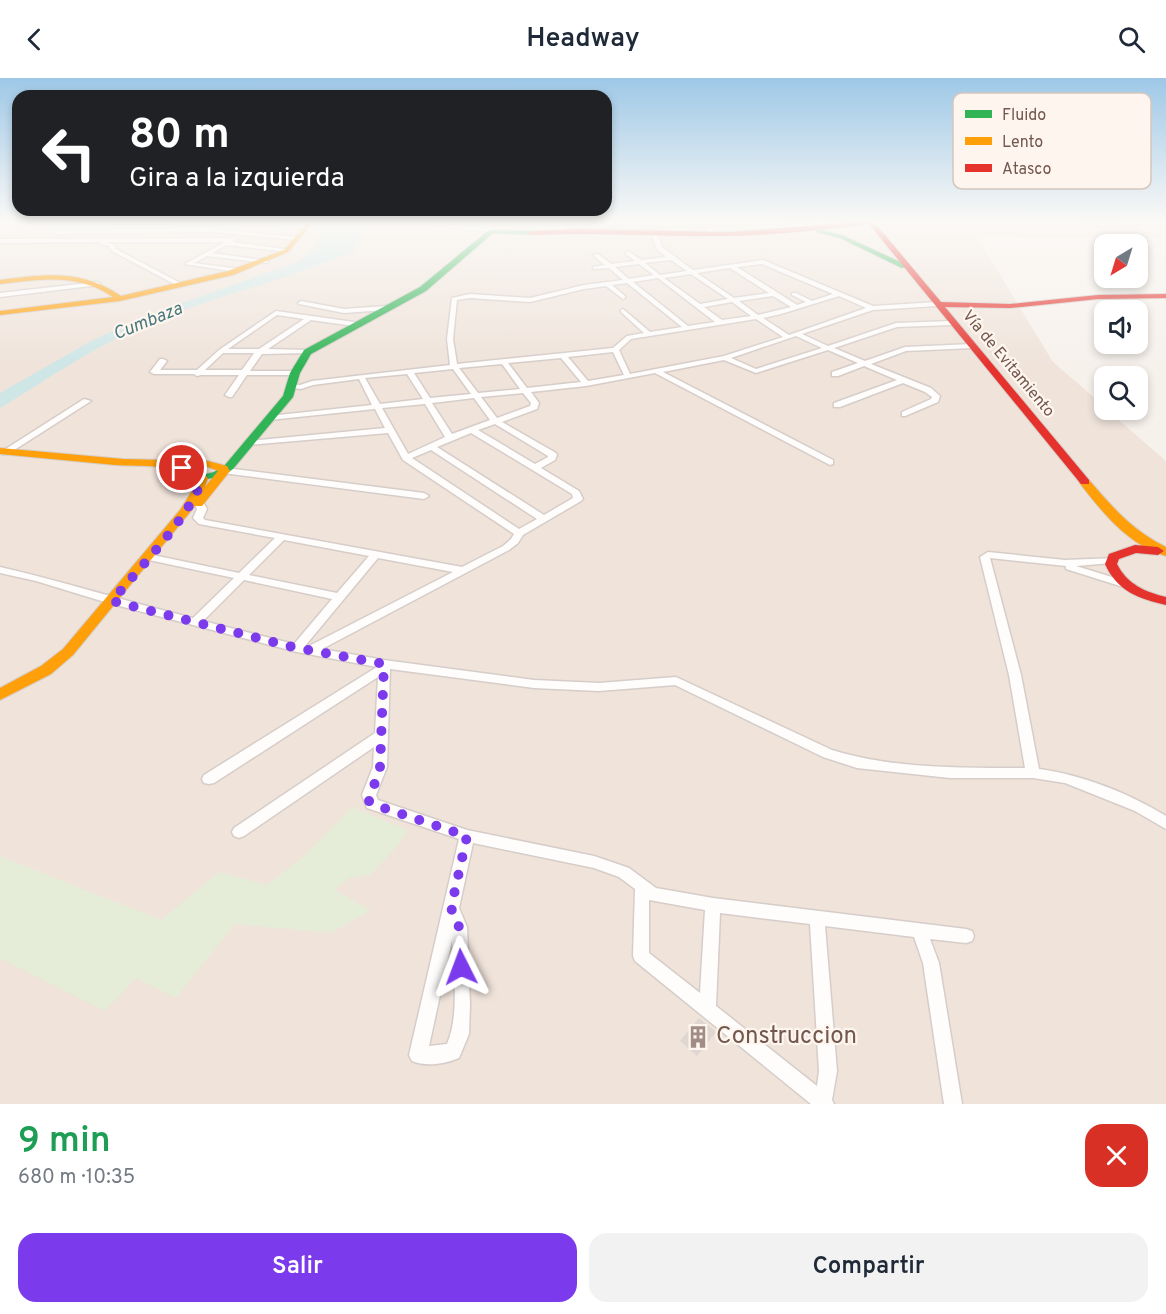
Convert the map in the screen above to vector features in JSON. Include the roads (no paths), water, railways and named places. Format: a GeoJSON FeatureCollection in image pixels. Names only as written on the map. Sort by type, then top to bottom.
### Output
{"type":"FeatureCollection","features":[{"type":"Feature","properties":{"kind":"main road"},"geometry":{"type":"LineString","coordinates":[[0,315],[120,299],[237,270]]}},
{"type":"Feature","properties":{"kind":"main road"},"geometry":{"type":"LineString","coordinates":[[185,513],[199,502],[221,470],[245,447],[288,397],[293,379],[307,352],[354,324],[423,289],[443,270]]}},
{"type":"Feature","properties":{"kind":"main road","name":"Vía de Evitamiento"},"geometry":{"type":"LineString","coordinates":[[908,270],[1122,527],[1146,543],[1166,552]]}},
{"type":"Feature","properties":{"kind":"main road"},"geometry":{"type":"LineString","coordinates":[[0,282],[65,275],[96,284],[120,299]]}},
{"type":"Feature","properties":{"kind":"main road"},"geometry":{"type":"LineString","coordinates":[[937,304],[1010,306],[1098,297],[1166,296]]}},
{"type":"Feature","properties":{"kind":"main road"},"geometry":{"type":"LineString","coordinates":[[3,452],[159,463],[221,470]]}},
{"type":"Feature","properties":{"kind":"main road"},"geometry":{"type":"LineString","coordinates":[[159,463],[199,476]]}},
{"type":"Feature","properties":{"kind":"main road"},"geometry":{"type":"LineString","coordinates":[[0,695],[46,670],[62,658],[185,513],[198,491],[199,476],[205,468],[221,470]]}},
{"type":"Feature","properties":{"kind":"main road"},"geometry":{"type":"LineString","coordinates":[[1122,527],[1124,539],[1114,557],[1112,569],[1126,584],[1166,607]]}},
{"type":"Feature","properties":{"kind":"main road"},"geometry":{"type":"LineString","coordinates":[[1114,557],[1139,549],[1166,552]]}},
{"type":"Feature","properties":{"kind":"main road"},"geometry":{"type":"LineString","coordinates":[[1145,595],[1166,601]]}},
{"type":"Feature","properties":{"kind":"street"},"geometry":{"type":"LineString","coordinates":[[152,270],[180,285]]}},
{"type":"Feature","properties":{"kind":"street"},"geometry":{"type":"LineString","coordinates":[[613,270],[686,327]]}},
{"type":"Feature","properties":{"kind":"street"},"geometry":{"type":"LineString","coordinates":[[651,270],[720,322]]}},
{"type":"Feature","properties":{"kind":"street"},"geometry":{"type":"LineString","coordinates":[[690,270],[757,317],[792,336],[828,348],[928,390],[936,399],[905,414]]}},
{"type":"Feature","properties":{"kind":"street"},"geometry":{"type":"LineString","coordinates":[[535,468],[552,458],[553,455],[495,421],[454,366],[450,339],[454,300],[470,296],[530,300],[584,286],[710,270]]}},
{"type":"Feature","properties":{"kind":"street"},"geometry":{"type":"LineString","coordinates":[[736,270],[795,307]]}},
{"type":"Feature","properties":{"kind":"street"},"geometry":{"type":"LineString","coordinates":[[781,270],[872,308]]}},
{"type":"Feature","properties":{"kind":"street"},"geometry":{"type":"LineString","coordinates":[[0,296],[96,284]]}},
{"type":"Feature","properties":{"kind":"street"},"geometry":{"type":"LineString","coordinates":[[608,284],[623,297]]}},
{"type":"Feature","properties":{"kind":"street"},"geometry":{"type":"LineString","coordinates":[[698,306],[773,294]]}},
{"type":"Feature","properties":{"kind":"street"},"geometry":{"type":"LineString","coordinates":[[794,294],[812,303]]}},
{"type":"Feature","properties":{"kind":"street"},"geometry":{"type":"LineString","coordinates":[[163,361],[154,372],[196,376],[246,373],[293,379],[301,387],[312,383],[454,366],[615,350],[627,338],[757,317],[839,294]]}},
{"type":"Feature","properties":{"kind":"street"},"geometry":{"type":"LineString","coordinates":[[302,303],[344,311],[385,308]]}},
{"type":"Feature","properties":{"kind":"street"},"geometry":{"type":"LineString","coordinates":[[269,418],[586,384],[627,374],[725,358],[872,308],[937,304]]}},
{"type":"Feature","properties":{"kind":"street"},"geometry":{"type":"LineString","coordinates":[[883,306],[893,320]]}},
{"type":"Feature","properties":{"kind":"street"},"geometry":{"type":"LineString","coordinates":[[623,311],[648,333]]}},
{"type":"Feature","properties":{"kind":"street"},"geometry":{"type":"LineString","coordinates":[[196,376],[221,351],[276,314],[354,324]]}},
{"type":"Feature","properties":{"kind":"street"},"geometry":{"type":"LineString","coordinates":[[230,395],[261,352],[310,318]]}},
{"type":"Feature","properties":{"kind":"street"},"geometry":{"type":"LineString","coordinates":[[725,358],[756,371],[828,348],[893,320],[952,323]]}},
{"type":"Feature","properties":{"kind":"street"},"geometry":{"type":"LineString","coordinates":[[835,374],[905,349],[972,346]]}},
{"type":"Feature","properties":{"kind":"street"},"geometry":{"type":"LineString","coordinates":[[615,350],[627,374]]}},
{"type":"Feature","properties":{"kind":"street"},"geometry":{"type":"LineString","coordinates":[[221,351],[307,352]]}},
{"type":"Feature","properties":{"kind":"street"},"geometry":{"type":"LineString","coordinates":[[563,355],[586,384]]}},
{"type":"Feature","properties":{"kind":"street"},"geometry":{"type":"LineString","coordinates":[[406,458],[450,438],[534,407],[535,403],[503,361]]}},
{"type":"Feature","properties":{"kind":"street"},"geometry":{"type":"LineString","coordinates":[[656,371],[830,462]]}},
{"type":"Feature","properties":{"kind":"street"},"geometry":{"type":"LineString","coordinates":[[410,372],[450,438]]}},
{"type":"Feature","properties":{"kind":"street"},"geometry":{"type":"LineString","coordinates":[[361,377],[406,458],[519,534]]}},
{"type":"Feature","properties":{"kind":"street"},"geometry":{"type":"LineString","coordinates":[[837,405],[903,380]]}},
{"type":"Feature","properties":{"kind":"street"},"geometry":{"type":"LineString","coordinates":[[3,452],[87,401]]}},
{"type":"Feature","properties":{"kind":"street"},"geometry":{"type":"LineString","coordinates":[[245,447],[389,430]]}},
{"type":"Feature","properties":{"kind":"street"},"geometry":{"type":"LineString","coordinates":[[311,650],[511,545],[519,534],[543,518],[576,501],[578,495],[472,430]]}},
{"type":"Feature","properties":{"kind":"street"},"geometry":{"type":"LineString","coordinates":[[430,446],[543,518]]}},
{"type":"Feature","properties":{"kind":"street"},"geometry":{"type":"LineString","coordinates":[[221,470],[424,496]]}},
{"type":"Feature","properties":{"kind":"street"},"geometry":{"type":"LineString","coordinates":[[199,502],[202,509],[198,514],[198,520],[374,556],[461,570]]}},
{"type":"Feature","properties":{"kind":"street"},"geometry":{"type":"LineString","coordinates":[[195,622],[281,538]]}},
{"type":"Feature","properties":{"kind":"street"},"geometry":{"type":"LineString","coordinates":[[1034,773],[1015,675],[984,561],[988,555],[1055,563],[1090,564],[1114,557]]}},
{"type":"Feature","properties":{"kind":"street"},"geometry":{"type":"LineString","coordinates":[[297,648],[374,556]]}},
{"type":"Feature","properties":{"kind":"street"},"geometry":{"type":"LineString","coordinates":[[148,557],[340,597]]}},
{"type":"Feature","properties":{"kind":"street"},"geometry":{"type":"LineString","coordinates":[[1055,563],[1126,584]]}},
{"type":"Feature","properties":{"kind":"street"},"geometry":{"type":"LineString","coordinates":[[0,570],[297,648],[384,666],[534,684],[599,687],[676,681],[828,754],[857,763],[892,769],[950,773],[1034,773],[1066,778],[1140,807],[1166,823]]}},
{"type":"Feature","properties":{"kind":"street"},"geometry":{"type":"LineString","coordinates":[[384,666],[380,767],[369,801],[372,804],[467,836],[594,862],[633,876],[642,888],[652,894],[817,919],[966,936]]}},
{"type":"Feature","properties":{"kind":"street"},"geometry":{"type":"LineString","coordinates":[[209,779],[384,666]]}},
{"type":"Feature","properties":{"kind":"street"},"geometry":{"type":"LineString","coordinates":[[239,832],[382,735]]}},
{"type":"Feature","properties":{"kind":"street"},"geometry":{"type":"LineString","coordinates":[[451,908],[459,927],[462,1004],[460,1034],[453,1052],[438,1055],[418,1054],[467,836]]}},
{"type":"Feature","properties":{"kind":"street"},"geometry":{"type":"LineString","coordinates":[[642,888],[641,956],[824,1103]]}},
{"type":"Feature","properties":{"kind":"street"},"geometry":{"type":"LineString","coordinates":[[707,1010],[713,905]]}},
{"type":"Feature","properties":{"kind":"street"},"geometry":{"type":"LineString","coordinates":[[817,919],[828,1071],[824,1103]]}},
{"type":"Feature","properties":{"kind":"street"},"geometry":{"type":"LineString","coordinates":[[920,931],[932,963],[953,1104]]}},
{"type":"Feature","properties":{"kind":"water","name":"Cumbaza"},"geometry":{"type":"Polygon","coordinates":[[[276,270],[304,270],[192,307],[121,336],[85,355],[0,408],[0,393],[93,340],[145,316],[276,270]]]}},
{"type":"Feature","properties":{"kind":"place","name":"Construccion"},"geometry":{"type":"Point","coordinates":[698,1037]}}]}
